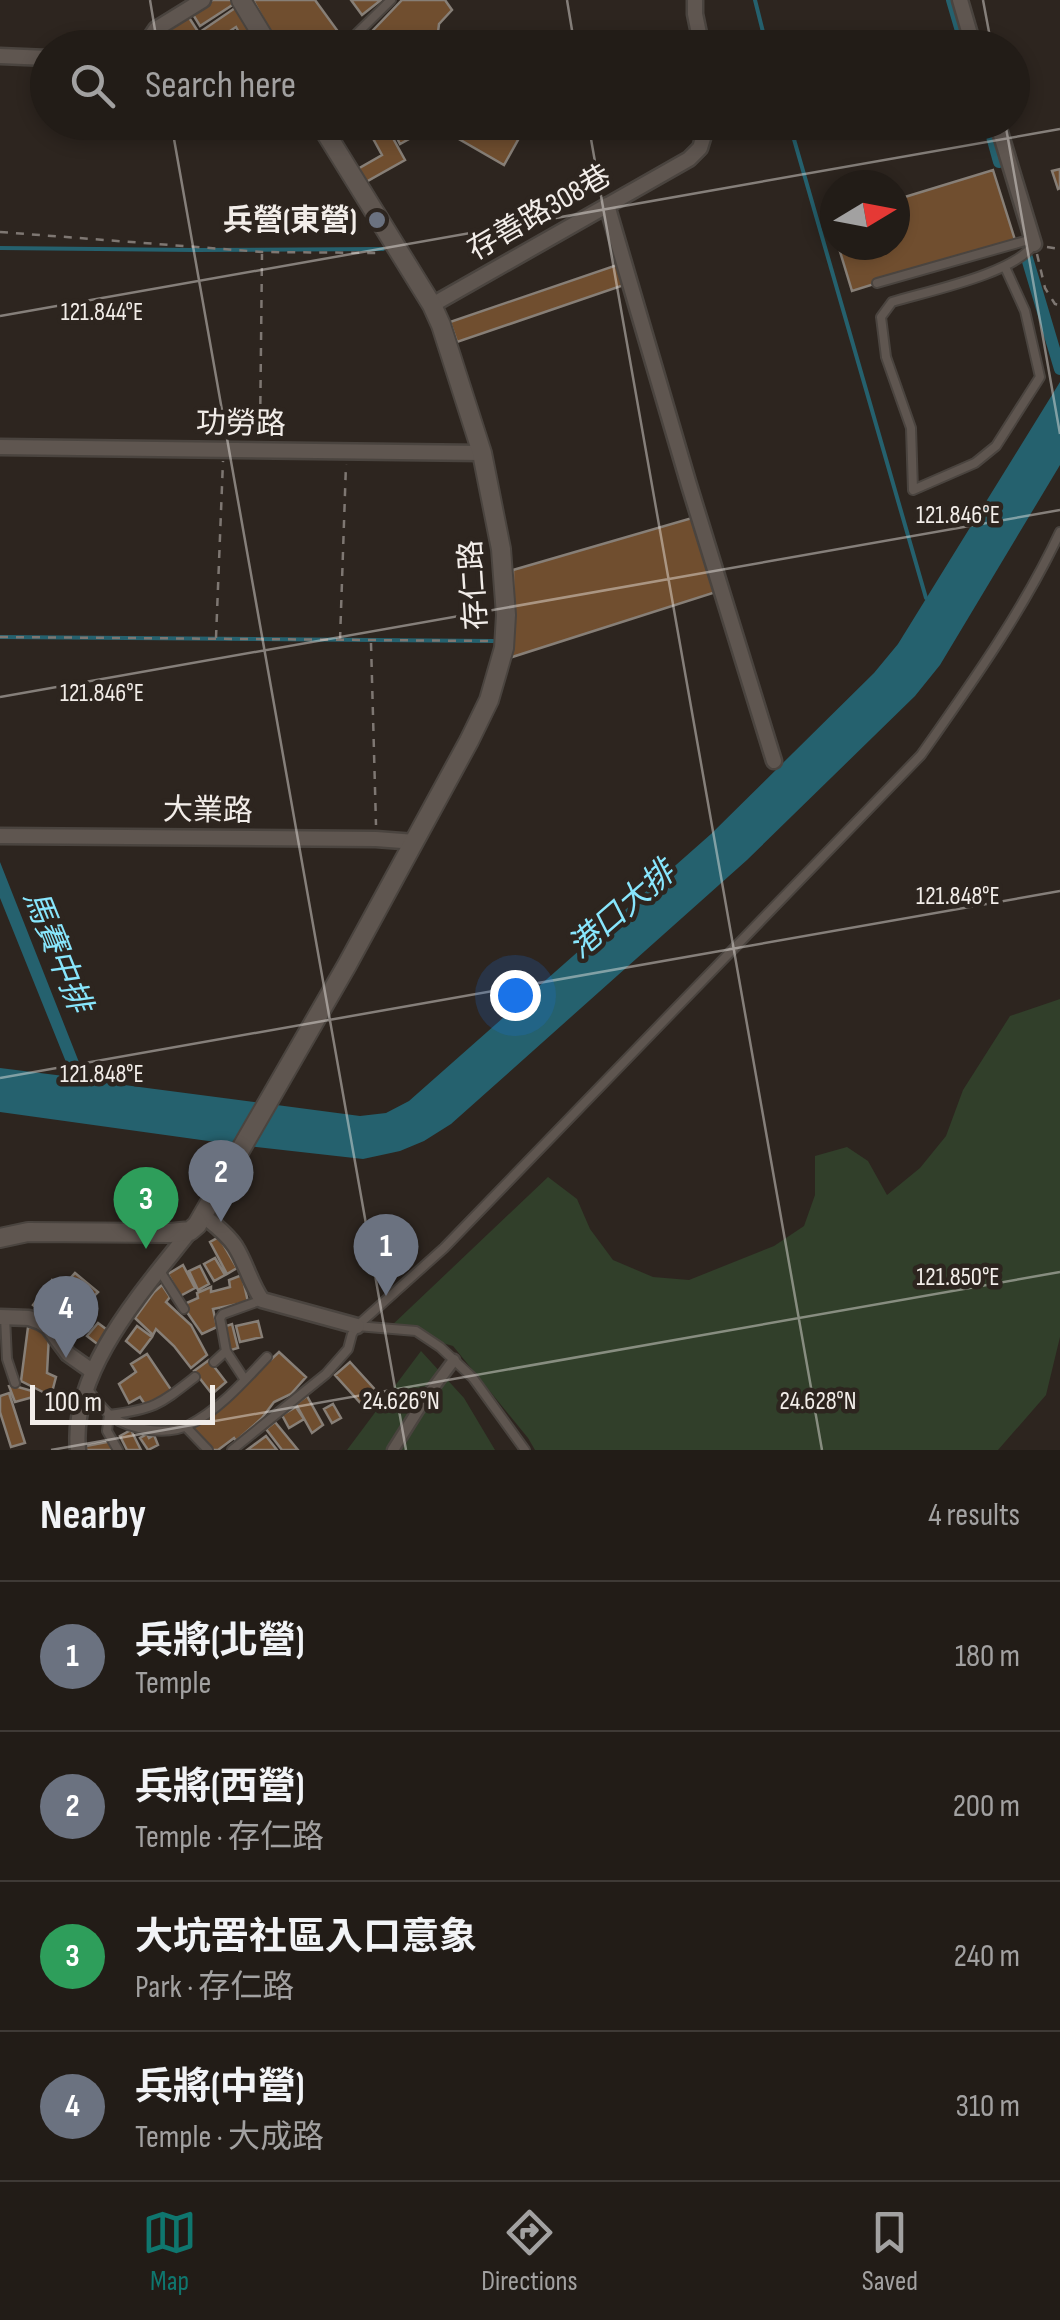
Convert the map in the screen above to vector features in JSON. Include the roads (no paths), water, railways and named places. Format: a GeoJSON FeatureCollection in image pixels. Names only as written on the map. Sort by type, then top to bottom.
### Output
{"type":"FeatureCollection","features":[{"type":"Feature","properties":{"kind":"street"},"geometry":{"type":"LineString","coordinates":[[155,30],[204,0]]}},
{"type":"Feature","properties":{"kind":"street"},"geometry":{"type":"LineString","coordinates":[[241,0],[259,30]]}},
{"type":"Feature","properties":{"kind":"street"},"geometry":{"type":"LineString","coordinates":[[695,0],[698,30]]}},
{"type":"Feature","properties":{"kind":"street"},"geometry":{"type":"LineString","coordinates":[[960,0],[969,30]]}},
{"type":"Feature","properties":{"kind":"street"},"geometry":{"type":"LineString","coordinates":[[0,56],[30,57]]}},
{"type":"Feature","properties":{"kind":"street","name":"存仁路"},"geometry":{"type":"LineString","coordinates":[[204,1216],[414,842],[489,700],[504,648],[506,615],[500,549],[482,453],[449,349],[432,305],[330,140]]}},
{"type":"Feature","properties":{"kind":"street","name":"存善路308巷"},"geometry":{"type":"LineString","coordinates":[[432,305],[689,159],[702,140]]}},
{"type":"Feature","properties":{"kind":"street"},"geometry":{"type":"LineString","coordinates":[[1002,140],[1034,244]]}},
{"type":"Feature","properties":{"kind":"street"},"geometry":{"type":"LineString","coordinates":[[607,205],[774,761]]}},
{"type":"Feature","properties":{"kind":"street","name":"功勞路"},"geometry":{"type":"LineString","coordinates":[[0,448],[482,453]]}},
{"type":"Feature","properties":{"kind":"street","name":"大業路"},"geometry":{"type":"LineString","coordinates":[[0,836],[414,842]]}},
{"type":"Feature","properties":{"kind":"street"},"geometry":{"type":"LineString","coordinates":[[78,1450],[78,1414],[92,1371],[143,1288],[204,1216],[238,1250],[262,1300],[358,1326]]}},
{"type":"Feature","properties":{"kind":"street"},"geometry":{"type":"LineString","coordinates":[[0,1238],[28,1232],[190,1230]]}},
{"type":"Feature","properties":{"kind":"street"},"geometry":{"type":"LineString","coordinates":[[3,1317],[40,1322],[68,1354],[92,1371]]}},
{"type":"Feature","properties":{"kind":"street"},"geometry":{"type":"LineString","coordinates":[[394,1450],[454,1360]]}},
{"type":"Feature","properties":{"kind":"lane"},"geometry":{"type":"LineString","coordinates":[[360,30],[391,0]]}},
{"type":"Feature","properties":{"kind":"lane"},"geometry":{"type":"LineString","coordinates":[[877,283],[1025,241],[1034,244],[1030,252],[1006,268],[892,302],[881,318],[886,357],[911,428],[913,490],[975,463],[996,446],[1040,377],[1026,311],[1006,268]]}},
{"type":"Feature","properties":{"kind":"lane"},"geometry":{"type":"LineString","coordinates":[[232,1450],[326,1374],[348,1349],[358,1326],[444,1248],[920,754],[1030,591],[1060,532]]}},
{"type":"Feature","properties":{"kind":"lane"},"geometry":{"type":"LineString","coordinates":[[159,1270],[184,1309]]}},
{"type":"Feature","properties":{"kind":"lane"},"geometry":{"type":"LineString","coordinates":[[245,1380],[226,1352],[220,1318],[262,1300]]}},
{"type":"Feature","properties":{"kind":"lane"},"geometry":{"type":"LineString","coordinates":[[3,1317],[7,1359],[15,1382]]}},
{"type":"Feature","properties":{"kind":"lane"},"geometry":{"type":"LineString","coordinates":[[358,1326],[416,1331],[440,1347],[473,1378],[525,1450]]}},
{"type":"Feature","properties":{"kind":"lane"},"geometry":{"type":"LineString","coordinates":[[214,1362],[226,1352]]}},
{"type":"Feature","properties":{"kind":"lane"},"geometry":{"type":"LineString","coordinates":[[86,1387],[109,1415],[130,1427],[186,1427],[214,1408],[267,1357]]}},
{"type":"Feature","properties":{"kind":"lane"},"geometry":{"type":"LineString","coordinates":[[109,1415],[157,1406],[195,1376]]}},
{"type":"Feature","properties":{"kind":"lane"},"geometry":{"type":"LineString","coordinates":[[109,1415],[107,1431],[118,1450]]}},
{"type":"Feature","properties":{"kind":"lane"},"geometry":{"type":"LineString","coordinates":[[186,1427],[208,1450]]}},
{"type":"Feature","properties":{"kind":"water"},"geometry":{"type":"Polygon","coordinates":[[[1060,382],[1060,465],[940,665],[915,696],[747,860],[451,1124],[400,1151],[363,1159],[0,1112],[0,1068],[72,1077],[0,898],[0,862],[86,1080],[360,1116],[386,1113],[409,1101],[711,834],[874,673],[898,644],[1060,382]]]}},
{"type":"Feature","properties":{"kind":"waterway"},"geometry":{"type":"LineString","coordinates":[[755,0],[762,30]]}},
{"type":"Feature","properties":{"kind":"waterway"},"geometry":{"type":"LineString","coordinates":[[952,0],[961,30]]}},
{"type":"Feature","properties":{"kind":"waterway"},"geometry":{"type":"LineString","coordinates":[[794,140],[926,598]]}},
{"type":"Feature","properties":{"kind":"waterway"},"geometry":{"type":"LineString","coordinates":[[993,140],[999,162]]}},
{"type":"Feature","properties":{"kind":"waterway"},"geometry":{"type":"LineString","coordinates":[[0,248],[383,249]]}},
{"type":"Feature","properties":{"kind":"waterway"},"geometry":{"type":"LineString","coordinates":[[1027,258],[1060,369]]}},
{"type":"Feature","properties":{"kind":"waterway"},"geometry":{"type":"LineString","coordinates":[[0,637],[493,641]]}},
{"type":"Feature","properties":{"kind":"place","name":"兵營(東營)"},"geometry":{"type":"Point","coordinates":[377,220]}},
{"type":"Feature","properties":{"kind":"place","name":"兵將(西營)"},"geometry":{"type":"Point","coordinates":[221,1222]}},
{"type":"Feature","properties":{"kind":"place","name":"大坑罟社區入口意象"},"geometry":{"type":"Point","coordinates":[146,1249]}},
{"type":"Feature","properties":{"kind":"place","name":"兵將(北營)"},"geometry":{"type":"Point","coordinates":[386,1296]}},
{"type":"Feature","properties":{"kind":"place","name":"兵將(中營)"},"geometry":{"type":"Point","coordinates":[66,1358]}},
{"type":"Feature","properties":{"kind":"water label","name":"港口大排"},"geometry":{"type":"Point","coordinates":[621,909]}},
{"type":"Feature","properties":{"kind":"water label","name":"馬賽中排"},"geometry":{"type":"Point","coordinates":[58,951]}}]}
